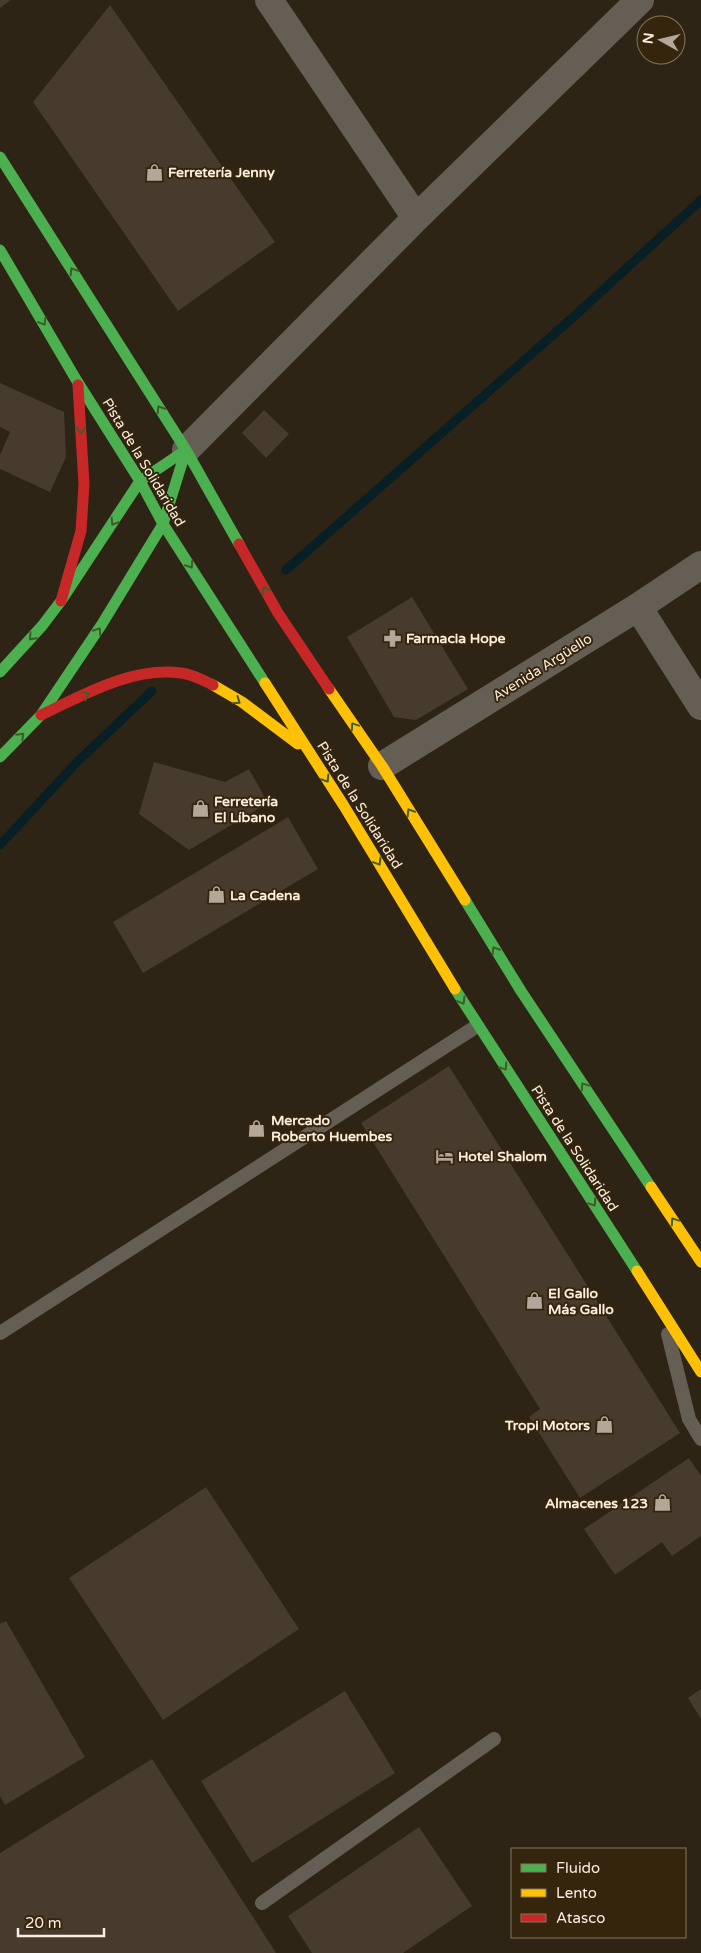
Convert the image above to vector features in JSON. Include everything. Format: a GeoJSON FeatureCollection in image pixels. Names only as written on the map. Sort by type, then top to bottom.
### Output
{"type":"FeatureCollection","features":[{"type":"Feature","properties":{"kind":"main road"},"geometry":{"type":"LineString","coordinates":[[0,157],[186,450],[278,613],[382,766],[521,992],[701,1262]]}},
{"type":"Feature","properties":{"kind":"main road","name":"Pista de la Solidaridad"},"geometry":{"type":"LineString","coordinates":[[0,250],[140,481],[163,524],[309,752],[477,1026],[701,1372]]}},
{"type":"Feature","properties":{"kind":"main road"},"geometry":{"type":"LineString","coordinates":[[61,602],[81,531],[84,484],[78,381]]}},
{"type":"Feature","properties":{"kind":"main road"},"geometry":{"type":"LineString","coordinates":[[0,672],[61,602],[140,481],[186,450]]}},
{"type":"Feature","properties":{"kind":"main road"},"geometry":{"type":"LineString","coordinates":[[0,757],[41,715],[102,624],[163,524],[186,450]]}},
{"type":"Feature","properties":{"kind":"main road"},"geometry":{"type":"LineString","coordinates":[[41,715],[113,684],[155,673],[181,673],[198,677],[216,686],[309,752]]}},
{"type":"Feature","properties":{"kind":"street"},"geometry":{"type":"LineString","coordinates":[[269,0],[416,218]]}},
{"type":"Feature","properties":{"kind":"street"},"geometry":{"type":"LineString","coordinates":[[186,450],[416,218],[640,0]]}},
{"type":"Feature","properties":{"kind":"street","name":"Avenida Argüello"},"geometry":{"type":"LineString","coordinates":[[382,766],[638,607],[701,565]]}},
{"type":"Feature","properties":{"kind":"street"},"geometry":{"type":"LineString","coordinates":[[638,607],[701,706]]}},
{"type":"Feature","properties":{"kind":"lane"},"geometry":{"type":"LineString","coordinates":[[0,1333],[477,1026]]}},
{"type":"Feature","properties":{"kind":"lane"},"geometry":{"type":"LineString","coordinates":[[662,1309],[689,1419],[701,1439]]}},
{"type":"Feature","properties":{"kind":"lane"},"geometry":{"type":"LineString","coordinates":[[262,1903],[494,1739]]}},
{"type":"Feature","properties":{"kind":"building"},"geometry":{"type":"Polygon","coordinates":[[[0,0],[11,0],[0,8],[0,0]]]}},
{"type":"Feature","properties":{"kind":"building","name":"Ferretería Jenny"},"geometry":{"type":"Polygon","coordinates":[[[110,5],[275,242],[178,311],[33,102],[110,5]]]}},
{"type":"Feature","properties":{"kind":"building"},"geometry":{"type":"Polygon","coordinates":[[[0,383],[64,412],[66,457],[50,492],[0,469],[0,455],[10,432],[0,427],[0,383]]]}},
{"type":"Feature","properties":{"kind":"building"},"geometry":{"type":"Polygon","coordinates":[[[264,410],[289,434],[266,458],[242,433],[264,410]]]}},
{"type":"Feature","properties":{"kind":"building"},"geometry":{"type":"Polygon","coordinates":[[[412,597],[468,689],[416,720],[394,717],[347,637],[412,597]]]}},
{"type":"Feature","properties":{"kind":"building","name":"Ferretería El Líbano"},"geometry":{"type":"Polygon","coordinates":[[[154,762],[225,782],[249,769],[268,803],[189,850],[139,814],[154,762]]]}},
{"type":"Feature","properties":{"kind":"building","name":"La Cadena"},"geometry":{"type":"Polygon","coordinates":[[[288,817],[318,869],[143,973],[113,922],[288,817]]]}},
{"type":"Feature","properties":{"kind":"building"},"geometry":{"type":"Polygon","coordinates":[[[449,1066],[680,1433],[580,1498],[529,1417],[540,1409],[361,1123],[449,1066]]]}},
{"type":"Feature","properties":{"kind":"building","name":"Almacenes 123"},"geometry":{"type":"Polygon","coordinates":[[[689,1458],[701,1476],[701,1536],[672,1556],[662,1542],[615,1575],[584,1529],[689,1458]]]}},
{"type":"Feature","properties":{"kind":"building"},"geometry":{"type":"Polygon","coordinates":[[[206,1487],[299,1629],[163,1720],[69,1578],[206,1487]]]}},
{"type":"Feature","properties":{"kind":"building"},"geometry":{"type":"Polygon","coordinates":[[[6,1621],[85,1757],[5,1805],[0,1796],[0,1624],[6,1621]]]}},
{"type":"Feature","properties":{"kind":"building"},"geometry":{"type":"Polygon","coordinates":[[[701,1689],[701,1719],[688,1698],[701,1689]]]}},
{"type":"Feature","properties":{"kind":"building"},"geometry":{"type":"Polygon","coordinates":[[[345,1691],[395,1773],[252,1863],[201,1781],[345,1691]]]}},
{"type":"Feature","properties":{"kind":"building"},"geometry":{"type":"Polygon","coordinates":[[[152,1759],[276,1953],[0,1953],[0,1853],[152,1759]]]}},
{"type":"Feature","properties":{"kind":"building"},"geometry":{"type":"Polygon","coordinates":[[[419,1827],[472,1906],[403,1953],[312,1953],[288,1916],[419,1827]]]}},
{"type":"Feature","properties":{"kind":"waterway"},"geometry":{"type":"LineString","coordinates":[[286,570],[570,320],[701,200]]}},
{"type":"Feature","properties":{"kind":"waterway"},"geometry":{"type":"LineString","coordinates":[[0,845],[77,762],[152,691]]}},
{"type":"Feature","properties":{"kind":"traffic: fast"},"geometry":{"type":"LineString","coordinates":[[0,157],[186,450],[239,544]]}},
{"type":"Feature","properties":{"kind":"traffic: fast"},"geometry":{"type":"LineString","coordinates":[[0,250],[77,381],[140,481],[163,524],[265,683]]}},
{"type":"Feature","properties":{"kind":"traffic: fast"},"geometry":{"type":"LineString","coordinates":[[0,672],[42,626],[61,601],[140,481],[186,450]]}},
{"type":"Feature","properties":{"kind":"traffic: fast"},"geometry":{"type":"LineString","coordinates":[[0,757],[41,715],[102,624],[163,524],[186,450]]}},
{"type":"Feature","properties":{"kind":"traffic: fast"},"geometry":{"type":"LineString","coordinates":[[465,900],[521,991],[651,1187]]}},
{"type":"Feature","properties":{"kind":"traffic: fast"},"geometry":{"type":"LineString","coordinates":[[455,989],[637,1271]]}},
{"type":"Feature","properties":{"kind":"traffic: slow"},"geometry":{"type":"LineString","coordinates":[[265,683],[344,806],[455,989]]}},
{"type":"Feature","properties":{"kind":"traffic: slow"},"geometry":{"type":"LineString","coordinates":[[213,685],[242,702],[298,744]]}},
{"type":"Feature","properties":{"kind":"traffic: slow"},"geometry":{"type":"LineString","coordinates":[[329,689],[382,766],[465,900]]}},
{"type":"Feature","properties":{"kind":"traffic: slow"},"geometry":{"type":"LineString","coordinates":[[651,1187],[701,1262]]}},
{"type":"Feature","properties":{"kind":"traffic: slow"},"geometry":{"type":"LineString","coordinates":[[637,1271],[701,1372]]}},
{"type":"Feature","properties":{"kind":"traffic: jam"},"geometry":{"type":"LineString","coordinates":[[61,601],[81,531],[84,484],[78,385]]}},
{"type":"Feature","properties":{"kind":"traffic: jam"},"geometry":{"type":"LineString","coordinates":[[239,544],[278,613],[329,689]]}},
{"type":"Feature","properties":{"kind":"traffic: jam"},"geometry":{"type":"LineString","coordinates":[[41,715],[91,691],[127,678],[145,674],[163,672],[185,674],[213,685]]}},
{"type":"Feature","properties":{"kind":"place","name":"Ferretería Jenny"},"geometry":{"type":"Point","coordinates":[154,172]}},
{"type":"Feature","properties":{"kind":"place","name":"Farmacia Hope"},"geometry":{"type":"Point","coordinates":[392,638]}},
{"type":"Feature","properties":{"kind":"place","name":"Ferretería El Líbano"},"geometry":{"type":"Point","coordinates":[200,809]}},
{"type":"Feature","properties":{"kind":"place","name":"La Cadena"},"geometry":{"type":"Point","coordinates":[216,895]}},
{"type":"Feature","properties":{"kind":"place","name":"Mercado Roberto Huembes"},"geometry":{"type":"Point","coordinates":[257,1128]}},
{"type":"Feature","properties":{"kind":"place","name":"Hotel Shalom"},"geometry":{"type":"Point","coordinates":[444,1156]}},
{"type":"Feature","properties":{"kind":"place","name":"El Gallo Más Gallo"},"geometry":{"type":"Point","coordinates":[534,1301]}},
{"type":"Feature","properties":{"kind":"place","name":"Tropi Motors"},"geometry":{"type":"Point","coordinates":[604,1425]}},
{"type":"Feature","properties":{"kind":"place","name":"Almacenes 123"},"geometry":{"type":"Point","coordinates":[662,1503]}}]}
